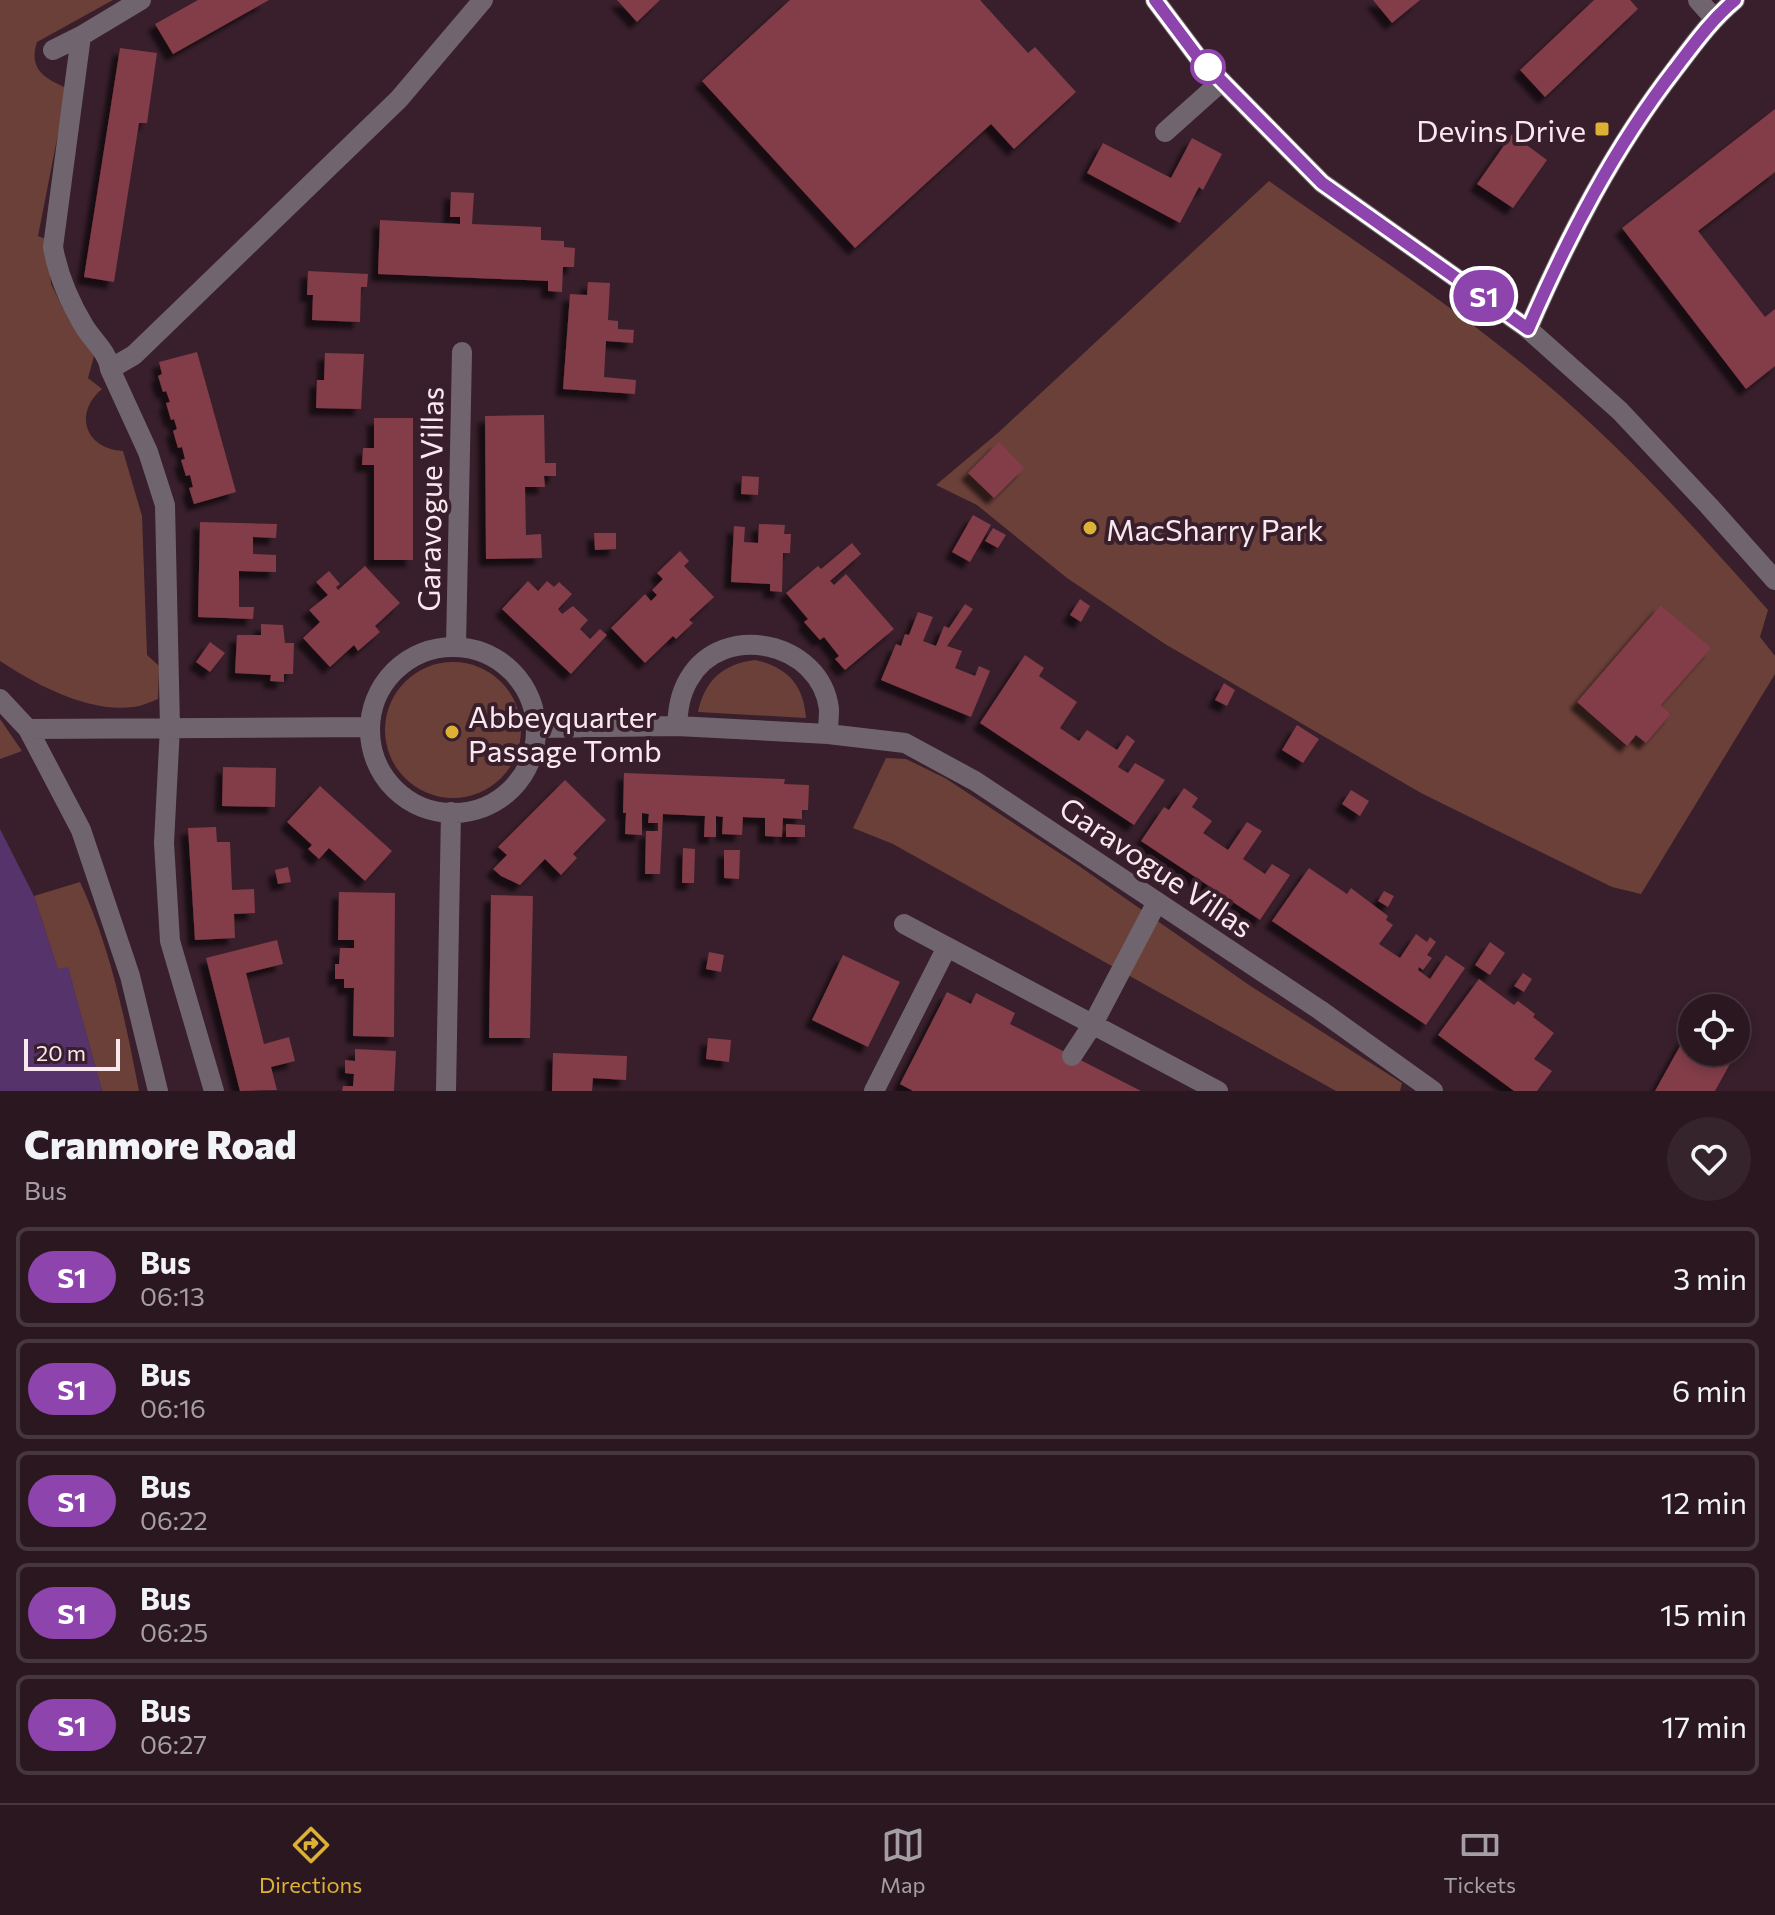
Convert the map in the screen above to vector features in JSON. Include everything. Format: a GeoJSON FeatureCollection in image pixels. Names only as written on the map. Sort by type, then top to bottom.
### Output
{"type":"FeatureCollection","features":[{"type":"Feature","properties":{"kind":"street"},"geometry":{"type":"LineString","coordinates":[[53,50],[141,0]]}},
{"type":"Feature","properties":{"kind":"street"},"geometry":{"type":"LineString","coordinates":[[113,376],[399,99],[483,0]]}},
{"type":"Feature","properties":{"kind":"street"},"geometry":{"type":"LineString","coordinates":[[1155,0],[1197,56],[1322,183],[1528,329],[1620,411],[1775,580]]}},
{"type":"Feature","properties":{"kind":"street"},"geometry":{"type":"LineString","coordinates":[[1698,0],[1714,18]]}},
{"type":"Feature","properties":{"kind":"street"},"geometry":{"type":"LineString","coordinates":[[1528,329],[1590,197],[1652,99],[1714,18],[1735,0]]}},
{"type":"Feature","properties":{"kind":"street"},"geometry":{"type":"LineString","coordinates":[[81,36],[53,247],[58,274],[84,326],[109,359],[113,376],[148,452],[165,505],[170,727],[164,843],[170,941],[214,1091]]}},
{"type":"Feature","properties":{"kind":"street"},"geometry":{"type":"LineString","coordinates":[[1165,132],[1222,81]]}},
{"type":"Feature","properties":{"kind":"street","name":"Garavogue Villas"},"geometry":{"type":"LineString","coordinates":[[456,646],[462,352]]}},
{"type":"Feature","properties":{"kind":"street"},"geometry":{"type":"LineString","coordinates":[[677,726],[679,701],[690,677],[708,658],[731,647],[757,643],[782,649],[804,663],[820,683],[829,708],[828,734]]}},
{"type":"Feature","properties":{"kind":"street","name":"Garavogue Villas"},"geometry":{"type":"LineString","coordinates":[[456,646],[491,656],[515,674],[530,698],[537,728],[532,756],[517,783],[491,804],[451,812],[414,804],[389,784],[374,760],[369,727],[378,692],[397,668],[420,653],[456,646]]}},
{"type":"Feature","properties":{"kind":"street"},"geometry":{"type":"LineString","coordinates":[[0,699],[28,729],[81,830],[130,976],[158,1091]]}},
{"type":"Feature","properties":{"kind":"street","name":"Garavogue Villas"},"geometry":{"type":"LineString","coordinates":[[537,728],[677,726],[828,734],[905,743],[975,781],[1320,1010],[1433,1091]]}},
{"type":"Feature","properties":{"kind":"street"},"geometry":{"type":"LineString","coordinates":[[28,729],[369,727]]}},
{"type":"Feature","properties":{"kind":"street"},"geometry":{"type":"LineString","coordinates":[[446,1091],[451,812]]}},
{"type":"Feature","properties":{"kind":"street"},"geometry":{"type":"LineString","coordinates":[[1072,1056],[1093,1024],[1157,902]]}},
{"type":"Feature","properties":{"kind":"street"},"geometry":{"type":"LineString","coordinates":[[904,924],[1093,1024],[1183,1083],[1218,1091]]}},
{"type":"Feature","properties":{"kind":"street"},"geometry":{"type":"LineString","coordinates":[[874,1091],[947,947]]}},
{"type":"Feature","properties":{"kind":"shaded area"},"geometry":{"type":"Polygon","coordinates":[[[0,0],[113,0],[37,42],[35,59],[40,72],[67,88],[38,236],[48,240],[51,284],[69,320],[94,356],[88,378],[102,389],[88,409],[87,428],[100,444],[123,451],[142,516],[147,655],[159,666],[158,699],[137,706],[117,708],[81,701],[47,688],[0,661],[0,0]]]}},
{"type":"Feature","properties":{"kind":"shaded area"},"geometry":{"type":"Polygon","coordinates":[[[1269,181],[1477,328],[1573,407],[1632,463],[1768,610],[1760,637],[1775,656],[1775,674],[1641,894],[1612,887],[1421,793],[1165,644],[1067,578],[977,505],[936,485],[999,432],[1269,181]],[[1662,606],[1577,702],[1626,746],[1636,735],[1646,743],[1671,714],[1661,705],[1710,648],[1662,606]]]}},
{"type":"Feature","properties":{"kind":"shaded area"},"geometry":{"type":"Polygon","coordinates":[[[755,660],[776,667],[792,679],[802,696],[806,718],[698,712],[705,691],[717,676],[734,665],[755,660]]]}},
{"type":"Feature","properties":{"kind":"shaded area"},"geometry":{"type":"Polygon","coordinates":[[[453,662],[479,667],[501,682],[516,704],[521,730],[516,756],[501,778],[479,793],[453,798],[427,793],[405,778],[390,756],[385,730],[390,704],[405,682],[427,667],[453,662]]]}},
{"type":"Feature","properties":{"kind":"shaded area"},"geometry":{"type":"Polygon","coordinates":[[[0,719],[22,751],[0,759],[0,719]]]}},
{"type":"Feature","properties":{"kind":"shaded area"},"geometry":{"type":"Polygon","coordinates":[[[886,758],[906,759],[945,778],[1079,866],[1249,985],[1402,1083],[1400,1091],[1336,1091],[893,844],[853,828],[886,758]]]}},
{"type":"Feature","properties":{"kind":"shaded area"},"geometry":{"type":"Polygon","coordinates":[[[0,829],[34,896],[58,969],[68,967],[102,1091],[0,1091],[0,829]]]}},
{"type":"Feature","properties":{"kind":"shaded area"},"geometry":{"type":"Polygon","coordinates":[[[80,882],[109,959],[139,1091],[102,1091],[68,968],[58,970],[34,896],[80,882]]]}},
{"type":"Feature","properties":{"kind":"building"},"geometry":{"type":"Polygon","coordinates":[[[198,0],[269,0],[173,54],[155,24],[198,0]]]}},
{"type":"Feature","properties":{"kind":"building"},"geometry":{"type":"Polygon","coordinates":[[[617,0],[660,0],[637,22],[617,0]]]}},
{"type":"Feature","properties":{"kind":"building"},"geometry":{"type":"Polygon","coordinates":[[[790,0],[980,0],[1028,53],[1035,47],[1076,92],[1014,149],[991,124],[855,248],[702,81],[790,0]]]}},
{"type":"Feature","properties":{"kind":"building"},"geometry":{"type":"Polygon","coordinates":[[[1373,0],[1420,0],[1392,23],[1373,0]]]}},
{"type":"Feature","properties":{"kind":"building"},"geometry":{"type":"Polygon","coordinates":[[[1594,0],[1630,0],[1638,9],[1545,97],[1520,70],[1594,0]]]}},
{"type":"Feature","properties":{"kind":"building"},"geometry":{"type":"Polygon","coordinates":[[[120,48],[157,53],[147,123],[139,123],[114,282],[84,277],[120,48]]]}},
{"type":"Feature","properties":{"kind":"building"},"geometry":{"type":"Polygon","coordinates":[[[1775,109],[1775,172],[1698,231],[1765,317],[1775,309],[1775,366],[1746,389],[1622,228],[1775,109]]]}},
{"type":"Feature","properties":{"kind":"building"},"geometry":{"type":"Polygon","coordinates":[[[1512,134],[1547,160],[1513,208],[1477,184],[1512,134]]]}},
{"type":"Feature","properties":{"kind":"building"},"geometry":{"type":"Polygon","coordinates":[[[1192,138],[1222,154],[1203,190],[1199,187],[1180,223],[1087,173],[1103,143],[1171,178],[1192,138]]]}},
{"type":"Feature","properties":{"kind":"building"},"geometry":{"type":"Polygon","coordinates":[[[451,192],[474,193],[472,224],[541,227],[541,240],[564,241],[564,247],[575,248],[574,267],[563,267],[562,292],[548,291],[548,281],[378,274],[380,220],[460,224],[460,217],[450,217],[451,192]]]}},
{"type":"Feature","properties":{"kind":"building"},"geometry":{"type":"Polygon","coordinates":[[[308,271],[368,274],[367,287],[361,287],[360,322],[312,320],[313,295],[307,295],[308,271]]]}},
{"type":"Feature","properties":{"kind":"building"},"geometry":{"type":"Polygon","coordinates":[[[588,282],[610,283],[608,320],[618,321],[618,329],[634,330],[633,343],[606,341],[604,377],[636,380],[635,394],[563,389],[570,294],[587,295],[588,282]]]}},
{"type":"Feature","properties":{"kind":"building"},"geometry":{"type":"Polygon","coordinates":[[[197,352],[236,492],[194,504],[189,488],[193,487],[190,475],[186,476],[181,460],[185,459],[182,447],[178,448],[173,431],[177,429],[166,403],[170,402],[158,376],[162,374],[159,362],[197,352]]]}},
{"type":"Feature","properties":{"kind":"building"},"geometry":{"type":"Polygon","coordinates":[[[325,353],[364,354],[361,409],[316,408],[317,380],[324,380],[325,353]]]}},
{"type":"Feature","properties":{"kind":"building"},"geometry":{"type":"Polygon","coordinates":[[[544,415],[545,463],[556,463],[556,476],[544,476],[545,487],[525,487],[526,535],[541,534],[542,558],[486,559],[485,416],[544,415]]]}},
{"type":"Feature","properties":{"kind":"building"},"geometry":{"type":"Polygon","coordinates":[[[374,418],[413,418],[413,560],[374,560],[374,465],[362,465],[363,448],[374,448],[374,418]]]}},
{"type":"Feature","properties":{"kind":"building"},"geometry":{"type":"Polygon","coordinates":[[[999,442],[1024,468],[994,498],[968,473],[999,442]]]}},
{"type":"Feature","properties":{"kind":"building"},"geometry":{"type":"Polygon","coordinates":[[[742,476],[759,477],[758,495],[741,494],[742,476]]]}},
{"type":"Feature","properties":{"kind":"building"},"geometry":{"type":"Polygon","coordinates":[[[973,515],[991,525],[970,562],[952,552],[973,515]]]}},
{"type":"Feature","properties":{"kind":"building"},"geometry":{"type":"Polygon","coordinates":[[[200,522],[277,524],[276,538],[253,537],[253,554],[276,555],[276,572],[239,571],[239,607],[254,607],[253,619],[198,617],[200,522]]]}},
{"type":"Feature","properties":{"kind":"building"},"geometry":{"type":"Polygon","coordinates":[[[759,524],[785,525],[784,534],[791,534],[790,553],[783,553],[782,592],[770,591],[770,584],[731,582],[734,526],[745,527],[744,542],[758,543],[759,524]]]}},
{"type":"Feature","properties":{"kind":"building"},"geometry":{"type":"Polygon","coordinates":[[[993,528],[1006,535],[998,548],[985,541],[993,528]]]}},
{"type":"Feature","properties":{"kind":"building"},"geometry":{"type":"Polygon","coordinates":[[[594,533],[616,533],[616,549],[595,550],[594,533]]]}},
{"type":"Feature","properties":{"kind":"building"},"geometry":{"type":"Polygon","coordinates":[[[852,543],[861,554],[830,581],[834,585],[846,574],[894,629],[845,670],[835,659],[839,656],[824,637],[820,640],[804,622],[808,619],[786,593],[852,543]]]}},
{"type":"Feature","properties":{"kind":"building"},"geometry":{"type":"Polygon","coordinates":[[[680,551],[689,561],[684,566],[714,597],[689,620],[693,623],[676,639],[673,636],[645,663],[611,628],[645,594],[651,601],[657,595],[652,590],[663,579],[657,573],[680,551]]]}},
{"type":"Feature","properties":{"kind":"building"},"geometry":{"type":"Polygon","coordinates":[[[365,566],[400,603],[375,626],[380,632],[358,651],[354,645],[330,667],[303,638],[320,622],[309,610],[328,595],[316,582],[329,571],[340,584],[336,587],[338,590],[365,566]]]}},
{"type":"Feature","properties":{"kind":"building"},"geometry":{"type":"Polygon","coordinates":[[[528,581],[538,591],[547,581],[554,587],[559,582],[572,594],[558,609],[562,614],[573,606],[588,620],[580,629],[590,639],[600,629],[607,635],[571,674],[502,609],[528,581]]]}},
{"type":"Feature","properties":{"kind":"building"},"geometry":{"type":"Polygon","coordinates":[[[1080,599],[1090,606],[1081,622],[1070,615],[1080,599]]]}},
{"type":"Feature","properties":{"kind":"building"},"geometry":{"type":"Polygon","coordinates":[[[965,604],[973,609],[947,646],[962,651],[955,668],[975,676],[979,666],[990,671],[971,717],[881,680],[896,644],[901,646],[905,634],[909,635],[918,612],[933,617],[923,641],[936,646],[944,626],[949,628],[965,604]]]}},
{"type":"Feature","properties":{"kind":"building"},"geometry":{"type":"Polygon","coordinates":[[[1661,605],[1711,648],[1661,705],[1671,714],[1646,743],[1636,735],[1627,746],[1577,702],[1661,605]]]}},
{"type":"Feature","properties":{"kind":"building"},"geometry":{"type":"Polygon","coordinates":[[[261,624],[283,625],[285,643],[294,643],[293,674],[284,674],[284,682],[270,681],[271,675],[235,673],[237,635],[261,635],[261,624]]]}},
{"type":"Feature","properties":{"kind":"building"},"geometry":{"type":"Polygon","coordinates":[[[210,642],[225,653],[210,672],[196,662],[210,642]]]}},
{"type":"Feature","properties":{"kind":"building"},"geometry":{"type":"Polygon","coordinates":[[[1025,655],[1044,668],[1039,676],[1077,702],[1060,728],[1079,741],[1087,730],[1117,750],[1127,735],[1135,741],[1118,767],[1128,773],[1135,763],[1165,780],[1134,825],[980,723],[1025,655]]]}},
{"type":"Feature","properties":{"kind":"building"},"geometry":{"type":"Polygon","coordinates":[[[1224,683],[1235,690],[1227,706],[1215,700],[1224,683]]]}},
{"type":"Feature","properties":{"kind":"building"},"geometry":{"type":"Polygon","coordinates":[[[1297,725],[1319,739],[1303,763],[1282,750],[1297,725]]]}},
{"type":"Feature","properties":{"kind":"building"},"geometry":{"type":"Polygon","coordinates":[[[223,767],[276,768],[275,807],[222,806],[223,767]]]}},
{"type":"Feature","properties":{"kind":"building"},"geometry":{"type":"Polygon","coordinates":[[[624,773],[785,779],[784,784],[809,785],[808,810],[802,810],[802,819],[783,818],[782,837],[765,836],[765,818],[743,817],[742,835],[722,834],[723,817],[716,816],[716,837],[704,837],[705,816],[663,814],[660,874],[645,874],[646,831],[658,831],[658,823],[648,823],[649,814],[642,813],[642,835],[625,834],[624,773]]]}},
{"type":"Feature","properties":{"kind":"building"},"geometry":{"type":"Polygon","coordinates":[[[565,780],[606,820],[573,854],[577,858],[561,875],[545,859],[520,885],[501,876],[493,869],[507,855],[498,847],[565,780]]]}},
{"type":"Feature","properties":{"kind":"building"},"geometry":{"type":"Polygon","coordinates":[[[320,786],[392,851],[365,881],[329,848],[319,859],[308,849],[312,845],[287,822],[320,786]]]}},
{"type":"Feature","properties":{"kind":"building"},"geometry":{"type":"Polygon","coordinates":[[[1184,788],[1198,798],[1192,807],[1212,821],[1203,833],[1228,850],[1247,822],[1262,831],[1243,859],[1265,874],[1272,864],[1290,875],[1260,920],[1141,841],[1164,807],[1169,810],[1184,788]]]}},
{"type":"Feature","properties":{"kind":"building"},"geometry":{"type":"Polygon","coordinates":[[[1351,790],[1369,801],[1360,816],[1342,804],[1351,790]]]}},
{"type":"Feature","properties":{"kind":"building"},"geometry":{"type":"Polygon","coordinates":[[[786,824],[805,825],[805,837],[786,837],[786,824]]]}},
{"type":"Feature","properties":{"kind":"building"},"geometry":{"type":"Polygon","coordinates":[[[216,827],[217,842],[230,842],[232,890],[254,889],[255,913],[234,914],[235,938],[195,940],[188,828],[216,827]]]}},
{"type":"Feature","properties":{"kind":"building"},"geometry":{"type":"Polygon","coordinates":[[[683,848],[695,849],[694,883],[682,883],[683,848]]]}},
{"type":"Feature","properties":{"kind":"building"},"geometry":{"type":"Polygon","coordinates":[[[724,850],[740,850],[739,879],[724,878],[724,850]]]}},
{"type":"Feature","properties":{"kind":"building"},"geometry":{"type":"Polygon","coordinates":[[[288,867],[291,882],[278,884],[275,870],[288,867]]]}},
{"type":"Feature","properties":{"kind":"building"},"geometry":{"type":"Polygon","coordinates":[[[1309,868],[1347,894],[1351,888],[1388,916],[1386,920],[1393,925],[1379,944],[1400,958],[1416,934],[1427,942],[1430,937],[1436,942],[1427,955],[1432,958],[1423,970],[1419,967],[1418,970],[1430,979],[1446,955],[1465,968],[1426,1025],[1272,921],[1309,868]]]}},
{"type":"Feature","properties":{"kind":"building"},"geometry":{"type":"Polygon","coordinates":[[[1384,891],[1394,896],[1388,907],[1378,901],[1384,891]]]}},
{"type":"Feature","properties":{"kind":"building"},"geometry":{"type":"Polygon","coordinates":[[[339,892],[395,893],[394,1037],[353,1036],[354,988],[344,988],[344,979],[335,979],[340,948],[354,948],[354,940],[338,940],[339,892]]]}},
{"type":"Feature","properties":{"kind":"building"},"geometry":{"type":"Polygon","coordinates":[[[491,895],[533,896],[530,1038],[489,1038],[491,895]]]}},
{"type":"Feature","properties":{"kind":"building"},"geometry":{"type":"Polygon","coordinates":[[[277,940],[283,964],[246,973],[264,1044],[289,1037],[295,1061],[271,1067],[277,1090],[240,1091],[206,958],[277,940]]]}},
{"type":"Feature","properties":{"kind":"building"},"geometry":{"type":"Polygon","coordinates":[[[1490,942],[1505,953],[1490,975],[1475,965],[1490,942]]]}},
{"type":"Feature","properties":{"kind":"building"},"geometry":{"type":"Polygon","coordinates":[[[709,952],[724,955],[721,972],[706,969],[709,952]]]}},
{"type":"Feature","properties":{"kind":"building"},"geometry":{"type":"Polygon","coordinates":[[[843,955],[900,982],[868,1047],[812,1020],[843,955]]]}},
{"type":"Feature","properties":{"kind":"building"},"geometry":{"type":"Polygon","coordinates":[[[1523,973],[1532,979],[1524,992],[1514,986],[1523,973]]]}},
{"type":"Feature","properties":{"kind":"building"},"geometry":{"type":"Polygon","coordinates":[[[1479,979],[1514,1005],[1518,1001],[1554,1033],[1534,1059],[1552,1071],[1537,1091],[1514,1091],[1438,1035],[1479,979]]]}},
{"type":"Feature","properties":{"kind":"building"},"geometry":{"type":"Polygon","coordinates":[[[947,992],[971,1004],[976,993],[1015,1013],[1010,1024],[1141,1091],[913,1091],[900,1084],[947,992]]]}},
{"type":"Feature","properties":{"kind":"building"},"geometry":{"type":"Polygon","coordinates":[[[708,1038],[731,1040],[729,1062],[706,1059],[708,1038]]]}},
{"type":"Feature","properties":{"kind":"building"},"geometry":{"type":"Polygon","coordinates":[[[355,1049],[396,1051],[394,1091],[342,1091],[343,1086],[353,1086],[354,1074],[345,1073],[345,1060],[355,1061],[355,1049]]]}},
{"type":"Feature","properties":{"kind":"building"},"geometry":{"type":"Polygon","coordinates":[[[1678,1050],[1678,1066],[1729,1066],[1715,1091],[1655,1091],[1678,1050]]]}},
{"type":"Feature","properties":{"kind":"building"},"geometry":{"type":"Polygon","coordinates":[[[553,1053],[627,1056],[626,1080],[593,1078],[592,1091],[552,1091],[553,1053]]]}},
{"type":"Feature","properties":{"kind":"bus line","name":"S1"},"geometry":{"type":"LineString","coordinates":[[1155,0],[1197,56],[1322,183],[1528,329],[1590,197],[1652,99],[1714,18],[1735,0]]}},
{"type":"Feature","properties":{"kind":"place","name":"Devins Drive"},"geometry":{"type":"Point","coordinates":[1602,129]}},
{"type":"Feature","properties":{"kind":"place","name":"MacSharry Park"},"geometry":{"type":"Point","coordinates":[1090,528]}},
{"type":"Feature","properties":{"kind":"place","name":"Abbeyquarter Passage Tomb"},"geometry":{"type":"Point","coordinates":[452,732]}}]}
